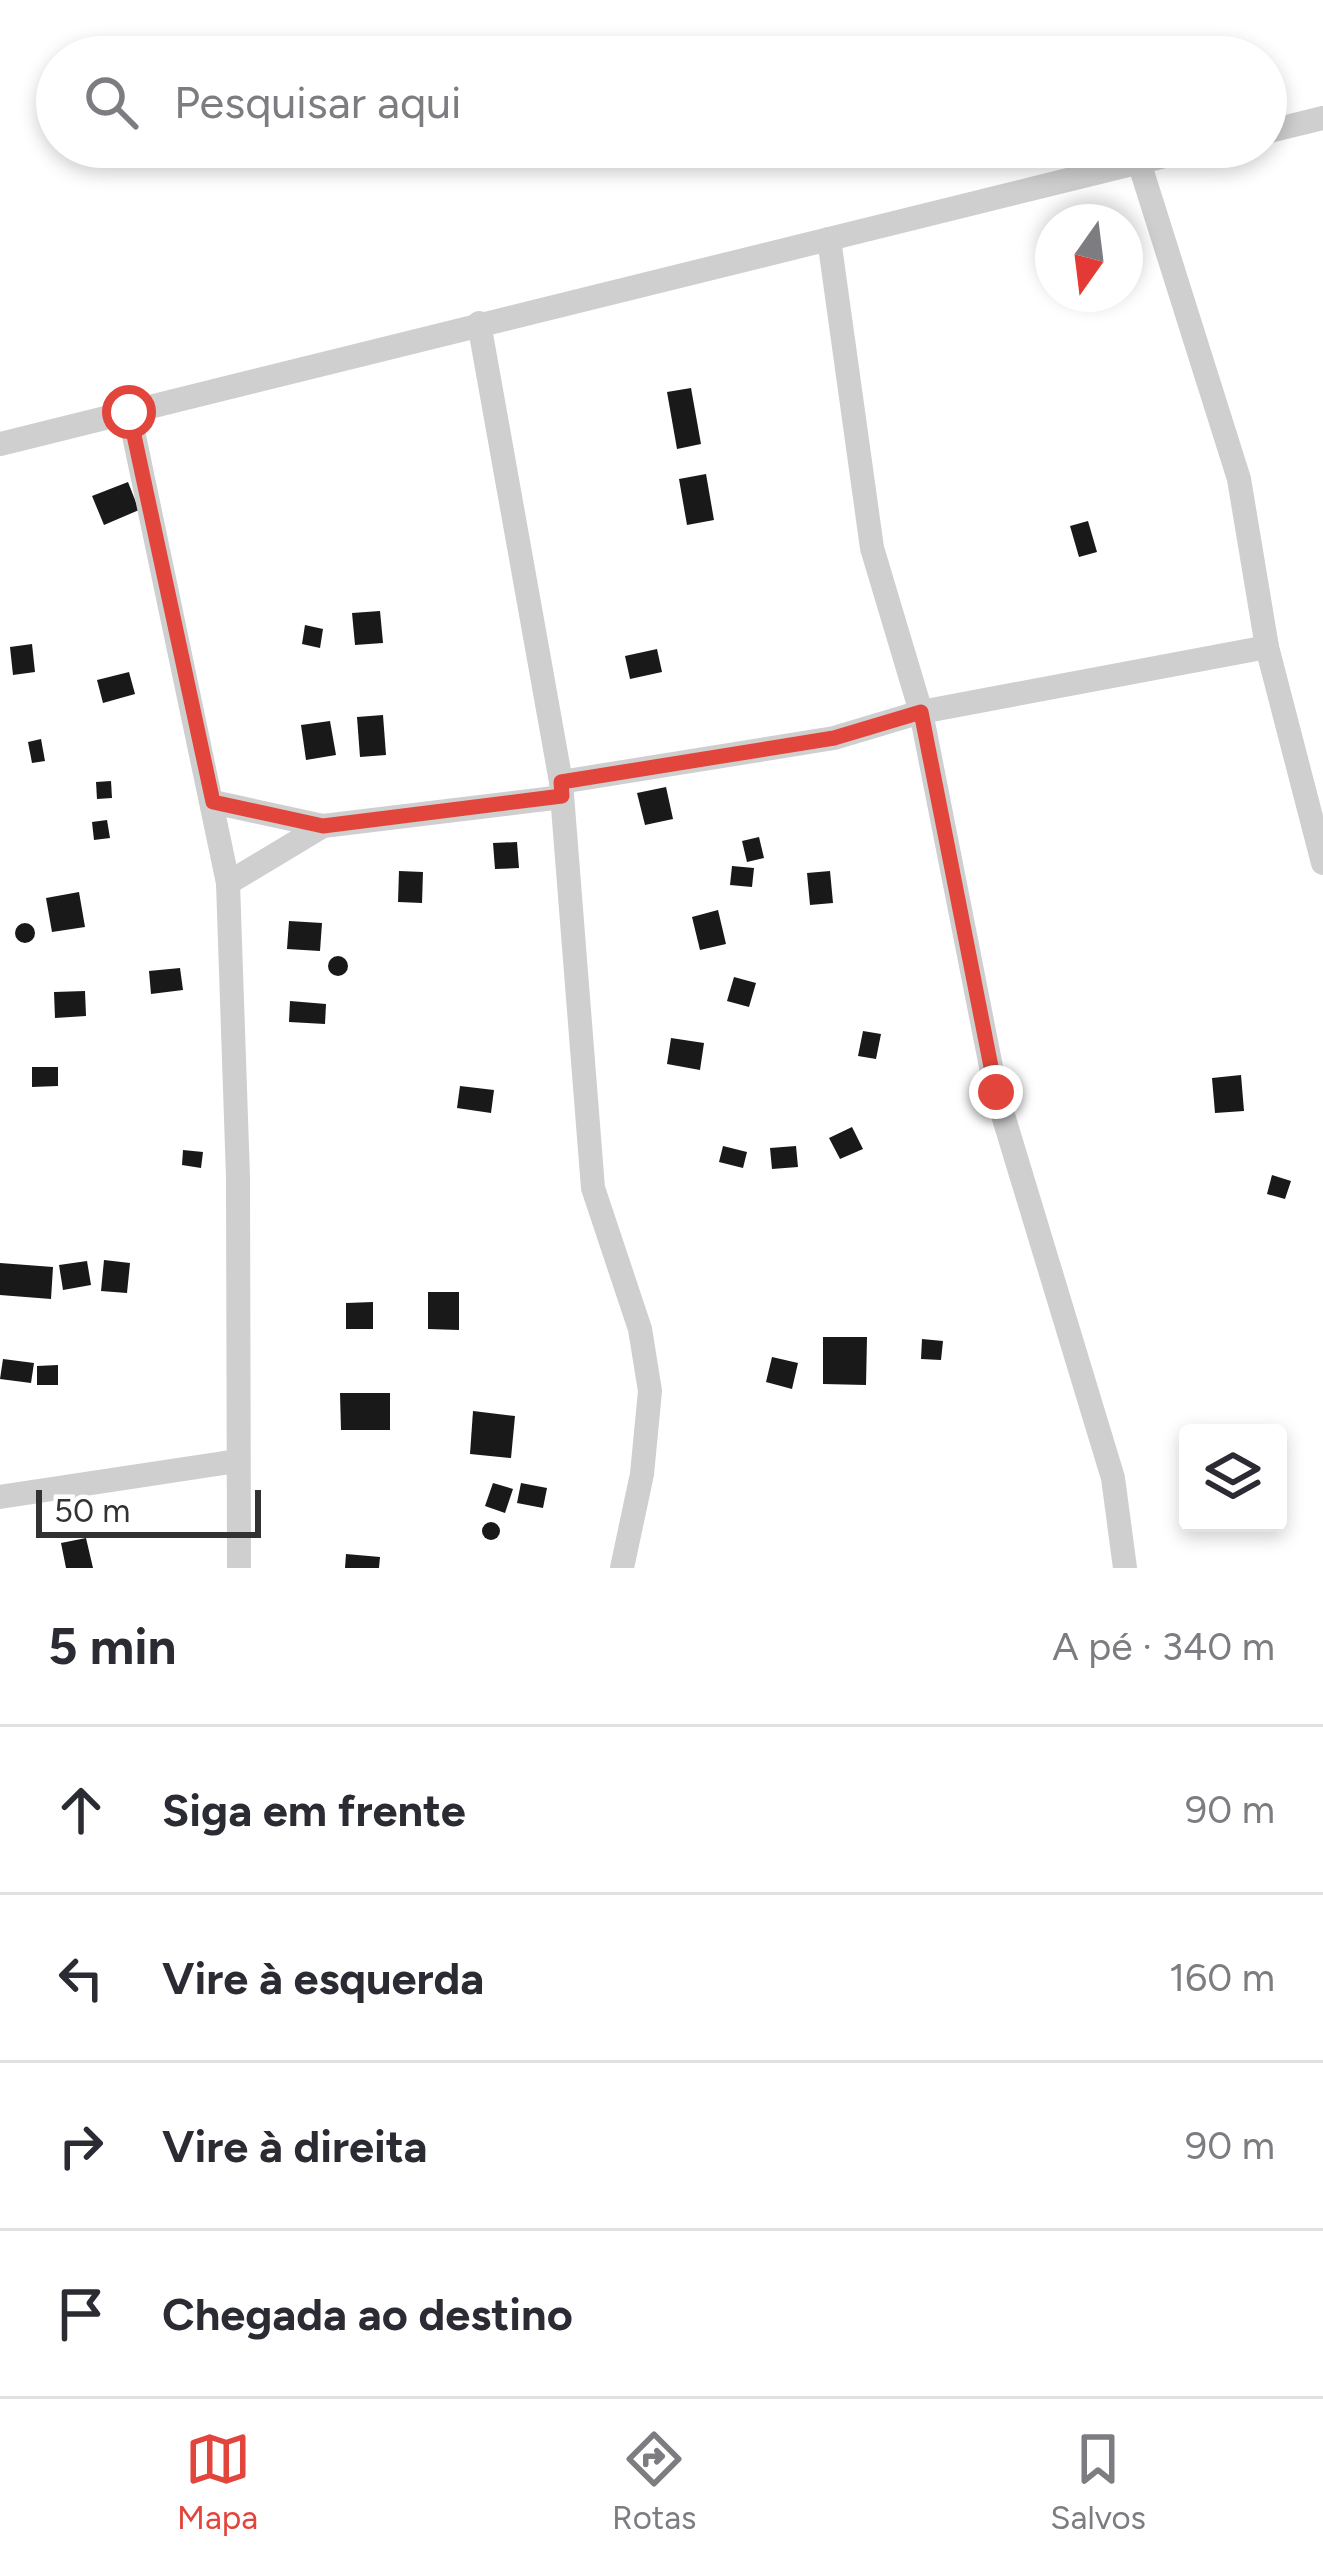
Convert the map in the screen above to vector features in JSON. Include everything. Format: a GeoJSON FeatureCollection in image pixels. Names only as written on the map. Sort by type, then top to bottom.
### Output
{"type":"FeatureCollection","features":[{"type":"Feature","properties":{"kind":"street"},"geometry":{"type":"LineString","coordinates":[[1287,126],[1323,118]]}},
{"type":"Feature","properties":{"kind":"street"},"geometry":{"type":"LineString","coordinates":[[0,444],[1115,168]]}},
{"type":"Feature","properties":{"kind":"street"},"geometry":{"type":"LineString","coordinates":[[1141,168],[1238,479],[1268,647],[1323,863]]}},
{"type":"Feature","properties":{"kind":"street"},"geometry":{"type":"LineString","coordinates":[[829,239],[872,548],[921,712],[996,1092],[1113,1478],[1125,1568]]}},
{"type":"Feature","properties":{"kind":"street"},"geometry":{"type":"LineString","coordinates":[[479,322],[561,789],[592,1188],[640,1329],[650,1391],[642,1474],[622,1568]]}},
{"type":"Feature","properties":{"kind":"street"},"geometry":{"type":"LineString","coordinates":[[129,412],[229,883],[238,1177],[239,1568]]}},
{"type":"Feature","properties":{"kind":"street"},"geometry":{"type":"LineString","coordinates":[[213,802],[323,826],[561,789],[834,738],[921,712],[1268,647]]}},
{"type":"Feature","properties":{"kind":"street"},"geometry":{"type":"LineString","coordinates":[[229,883],[323,826]]}},
{"type":"Feature","properties":{"kind":"street"},"geometry":{"type":"LineString","coordinates":[[0,1497],[237,1460]]}},
{"type":"Feature","properties":{"kind":"building"},"geometry":{"type":"Polygon","coordinates":[[[691,388],[701,444],[677,449],[667,392],[691,388]]]}},
{"type":"Feature","properties":{"kind":"building"},"geometry":{"type":"Polygon","coordinates":[[[706,474],[714,520],[687,525],[679,479],[706,474]]]}},
{"type":"Feature","properties":{"kind":"building"},"geometry":{"type":"Polygon","coordinates":[[[128,482],[139,510],[104,525],[92,496],[128,482]]]}},
{"type":"Feature","properties":{"kind":"building"},"geometry":{"type":"Polygon","coordinates":[[[1088,521],[1097,552],[1079,557],[1070,526],[1088,521]]]}},
{"type":"Feature","properties":{"kind":"building"},"geometry":{"type":"Polygon","coordinates":[[[380,611],[383,643],[355,645],[352,613],[380,611]]]}},
{"type":"Feature","properties":{"kind":"building"},"geometry":{"type":"Polygon","coordinates":[[[305,625],[323,629],[320,648],[302,644],[305,625]]]}},
{"type":"Feature","properties":{"kind":"building"},"geometry":{"type":"Polygon","coordinates":[[[32,644],[35,672],[13,675],[10,647],[32,644]]]}},
{"type":"Feature","properties":{"kind":"building"},"geometry":{"type":"Polygon","coordinates":[[[657,649],[662,672],[630,679],[625,656],[657,649]]]}},
{"type":"Feature","properties":{"kind":"building"},"geometry":{"type":"Polygon","coordinates":[[[129,672],[135,694],[103,703],[97,680],[129,672]]]}},
{"type":"Feature","properties":{"kind":"building"},"geometry":{"type":"Polygon","coordinates":[[[383,715],[386,755],[360,757],[357,717],[383,715]]]}},
{"type":"Feature","properties":{"kind":"building"},"geometry":{"type":"Polygon","coordinates":[[[330,721],[336,755],[306,760],[301,725],[330,721]]]}},
{"type":"Feature","properties":{"kind":"building"},"geometry":{"type":"Polygon","coordinates":[[[41,739],[45,761],[32,763],[28,742],[41,739]]]}},
{"type":"Feature","properties":{"kind":"building"},"geometry":{"type":"Polygon","coordinates":[[[111,781],[112,798],[97,799],[96,782],[111,781]]]}},
{"type":"Feature","properties":{"kind":"building"},"geometry":{"type":"Polygon","coordinates":[[[666,787],[673,819],[645,825],[637,793],[666,787]]]}},
{"type":"Feature","properties":{"kind":"building"},"geometry":{"type":"Polygon","coordinates":[[[107,820],[110,838],[94,840],[92,822],[107,820]]]}},
{"type":"Feature","properties":{"kind":"building"},"geometry":{"type":"Polygon","coordinates":[[[759,837],[764,858],[747,862],[742,841],[759,837]]]}},
{"type":"Feature","properties":{"kind":"building"},"geometry":{"type":"Polygon","coordinates":[[[517,842],[519,868],[495,869],[493,843],[517,842]]]}},
{"type":"Feature","properties":{"kind":"building"},"geometry":{"type":"Polygon","coordinates":[[[732,866],[754,868],[752,887],[730,885],[732,866]]]}},
{"type":"Feature","properties":{"kind":"building"},"geometry":{"type":"Polygon","coordinates":[[[399,871],[423,872],[422,903],[398,902],[399,871]]]}},
{"type":"Feature","properties":{"kind":"building"},"geometry":{"type":"Polygon","coordinates":[[[830,871],[833,903],[810,905],[807,873],[830,871]]]}},
{"type":"Feature","properties":{"kind":"building"},"geometry":{"type":"Polygon","coordinates":[[[79,892],[85,927],[52,932],[46,898],[79,892]]]}},
{"type":"Feature","properties":{"kind":"building"},"geometry":{"type":"Polygon","coordinates":[[[718,910],[726,944],[700,950],[692,917],[718,910]]]}},
{"type":"Feature","properties":{"kind":"building"},"geometry":{"type":"Polygon","coordinates":[[[289,921],[322,923],[320,951],[287,949],[289,921]]]}},
{"type":"Feature","properties":{"kind":"building"},"geometry":{"type":"Polygon","coordinates":[[[25,923],[35,933],[25,943],[15,933],[25,923]]]}},
{"type":"Feature","properties":{"kind":"building"},"geometry":{"type":"Polygon","coordinates":[[[338,956],[348,966],[338,976],[328,966],[338,956]]]}},
{"type":"Feature","properties":{"kind":"building"},"geometry":{"type":"Polygon","coordinates":[[[180,968],[183,990],[151,994],[149,971],[180,968]]]}},
{"type":"Feature","properties":{"kind":"building"},"geometry":{"type":"Polygon","coordinates":[[[734,977],[756,983],[749,1007],[727,1001],[734,977]]]}},
{"type":"Feature","properties":{"kind":"building"},"geometry":{"type":"Polygon","coordinates":[[[85,991],[86,1016],[55,1018],[54,992],[85,991]]]}},
{"type":"Feature","properties":{"kind":"building"},"geometry":{"type":"Polygon","coordinates":[[[290,1001],[326,1004],[325,1024],[289,1022],[290,1001]]]}},
{"type":"Feature","properties":{"kind":"building"},"geometry":{"type":"Polygon","coordinates":[[[863,1031],[881,1034],[876,1059],[858,1056],[863,1031]]]}},
{"type":"Feature","properties":{"kind":"building"},"geometry":{"type":"Polygon","coordinates":[[[671,1038],[704,1043],[700,1070],[667,1064],[671,1038]]]}},
{"type":"Feature","properties":{"kind":"building"},"geometry":{"type":"Polygon","coordinates":[[[32,1067],[58,1067],[58,1086],[32,1087],[32,1067]]]}},
{"type":"Feature","properties":{"kind":"building"},"geometry":{"type":"Polygon","coordinates":[[[1241,1075],[1244,1111],[1215,1113],[1212,1078],[1241,1075]]]}},
{"type":"Feature","properties":{"kind":"building"},"geometry":{"type":"Polygon","coordinates":[[[460,1086],[494,1090],[491,1113],[457,1108],[460,1086]]]}},
{"type":"Feature","properties":{"kind":"building"},"geometry":{"type":"Polygon","coordinates":[[[852,1127],[863,1149],[840,1159],[829,1138],[852,1127]]]}},
{"type":"Feature","properties":{"kind":"building"},"geometry":{"type":"Polygon","coordinates":[[[723,1146],[747,1152],[743,1168],[719,1162],[723,1146]]]}},
{"type":"Feature","properties":{"kind":"building"},"geometry":{"type":"Polygon","coordinates":[[[796,1146],[798,1167],[772,1169],[770,1148],[796,1146]]]}},
{"type":"Feature","properties":{"kind":"building"},"geometry":{"type":"Polygon","coordinates":[[[183,1150],[203,1152],[201,1168],[182,1165],[183,1150]]]}},
{"type":"Feature","properties":{"kind":"building"},"geometry":{"type":"Polygon","coordinates":[[[1272,1175],[1291,1181],[1285,1199],[1267,1194],[1272,1175]]]}},
{"type":"Feature","properties":{"kind":"building"},"geometry":{"type":"Polygon","coordinates":[[[104,1260],[130,1263],[127,1293],[101,1291],[104,1260]]]}},
{"type":"Feature","properties":{"kind":"building"},"geometry":{"type":"Polygon","coordinates":[[[87,1261],[91,1285],[63,1290],[59,1265],[87,1261]]]}},
{"type":"Feature","properties":{"kind":"building"},"geometry":{"type":"Polygon","coordinates":[[[0,1263],[53,1267],[51,1299],[0,1295],[0,1263]]]}},
{"type":"Feature","properties":{"kind":"building"},"geometry":{"type":"Polygon","coordinates":[[[428,1292],[459,1292],[459,1330],[428,1329],[428,1292]]]}},
{"type":"Feature","properties":{"kind":"building"},"geometry":{"type":"Polygon","coordinates":[[[373,1302],[373,1329],[346,1329],[346,1303],[373,1302]]]}},
{"type":"Feature","properties":{"kind":"building"},"geometry":{"type":"Polygon","coordinates":[[[823,1337],[867,1337],[866,1385],[823,1384],[823,1337]]]}},
{"type":"Feature","properties":{"kind":"building"},"geometry":{"type":"Polygon","coordinates":[[[922,1339],[943,1341],[941,1360],[921,1359],[922,1339]]]}},
{"type":"Feature","properties":{"kind":"building"},"geometry":{"type":"Polygon","coordinates":[[[772,1357],[798,1363],[792,1389],[766,1382],[772,1357]]]}},
{"type":"Feature","properties":{"kind":"building"},"geometry":{"type":"Polygon","coordinates":[[[3,1359],[34,1363],[31,1383],[0,1379],[3,1359]]]}},
{"type":"Feature","properties":{"kind":"building"},"geometry":{"type":"Polygon","coordinates":[[[58,1365],[58,1385],[37,1385],[37,1366],[58,1365]]]}},
{"type":"Feature","properties":{"kind":"building"},"geometry":{"type":"Polygon","coordinates":[[[340,1393],[390,1393],[390,1430],[341,1430],[340,1393]]]}},
{"type":"Feature","properties":{"kind":"building"},"geometry":{"type":"Polygon","coordinates":[[[473,1411],[515,1416],[511,1458],[470,1454],[473,1411]]]}},
{"type":"Feature","properties":{"kind":"building"},"geometry":{"type":"Polygon","coordinates":[[[493,1483],[513,1489],[505,1513],[485,1506],[493,1483]]]}},
{"type":"Feature","properties":{"kind":"building"},"geometry":{"type":"Polygon","coordinates":[[[521,1483],[547,1488],[543,1508],[517,1503],[521,1483]]]}},
{"type":"Feature","properties":{"kind":"building"},"geometry":{"type":"Polygon","coordinates":[[[491,1522],[500,1531],[491,1540],[482,1531],[491,1522]]]}},
{"type":"Feature","properties":{"kind":"building"},"geometry":{"type":"Polygon","coordinates":[[[86,1538],[93,1568],[66,1568],[61,1543],[86,1538]]]}},
{"type":"Feature","properties":{"kind":"building"},"geometry":{"type":"Polygon","coordinates":[[[346,1554],[380,1557],[379,1568],[345,1568],[346,1554]]]}},
{"type":"Feature","properties":{"kind":"route"},"geometry":{"type":"LineString","coordinates":[[129,412],[213,802],[323,826],[562,796],[561,782],[834,738],[921,712],[996,1092]]}}]}
